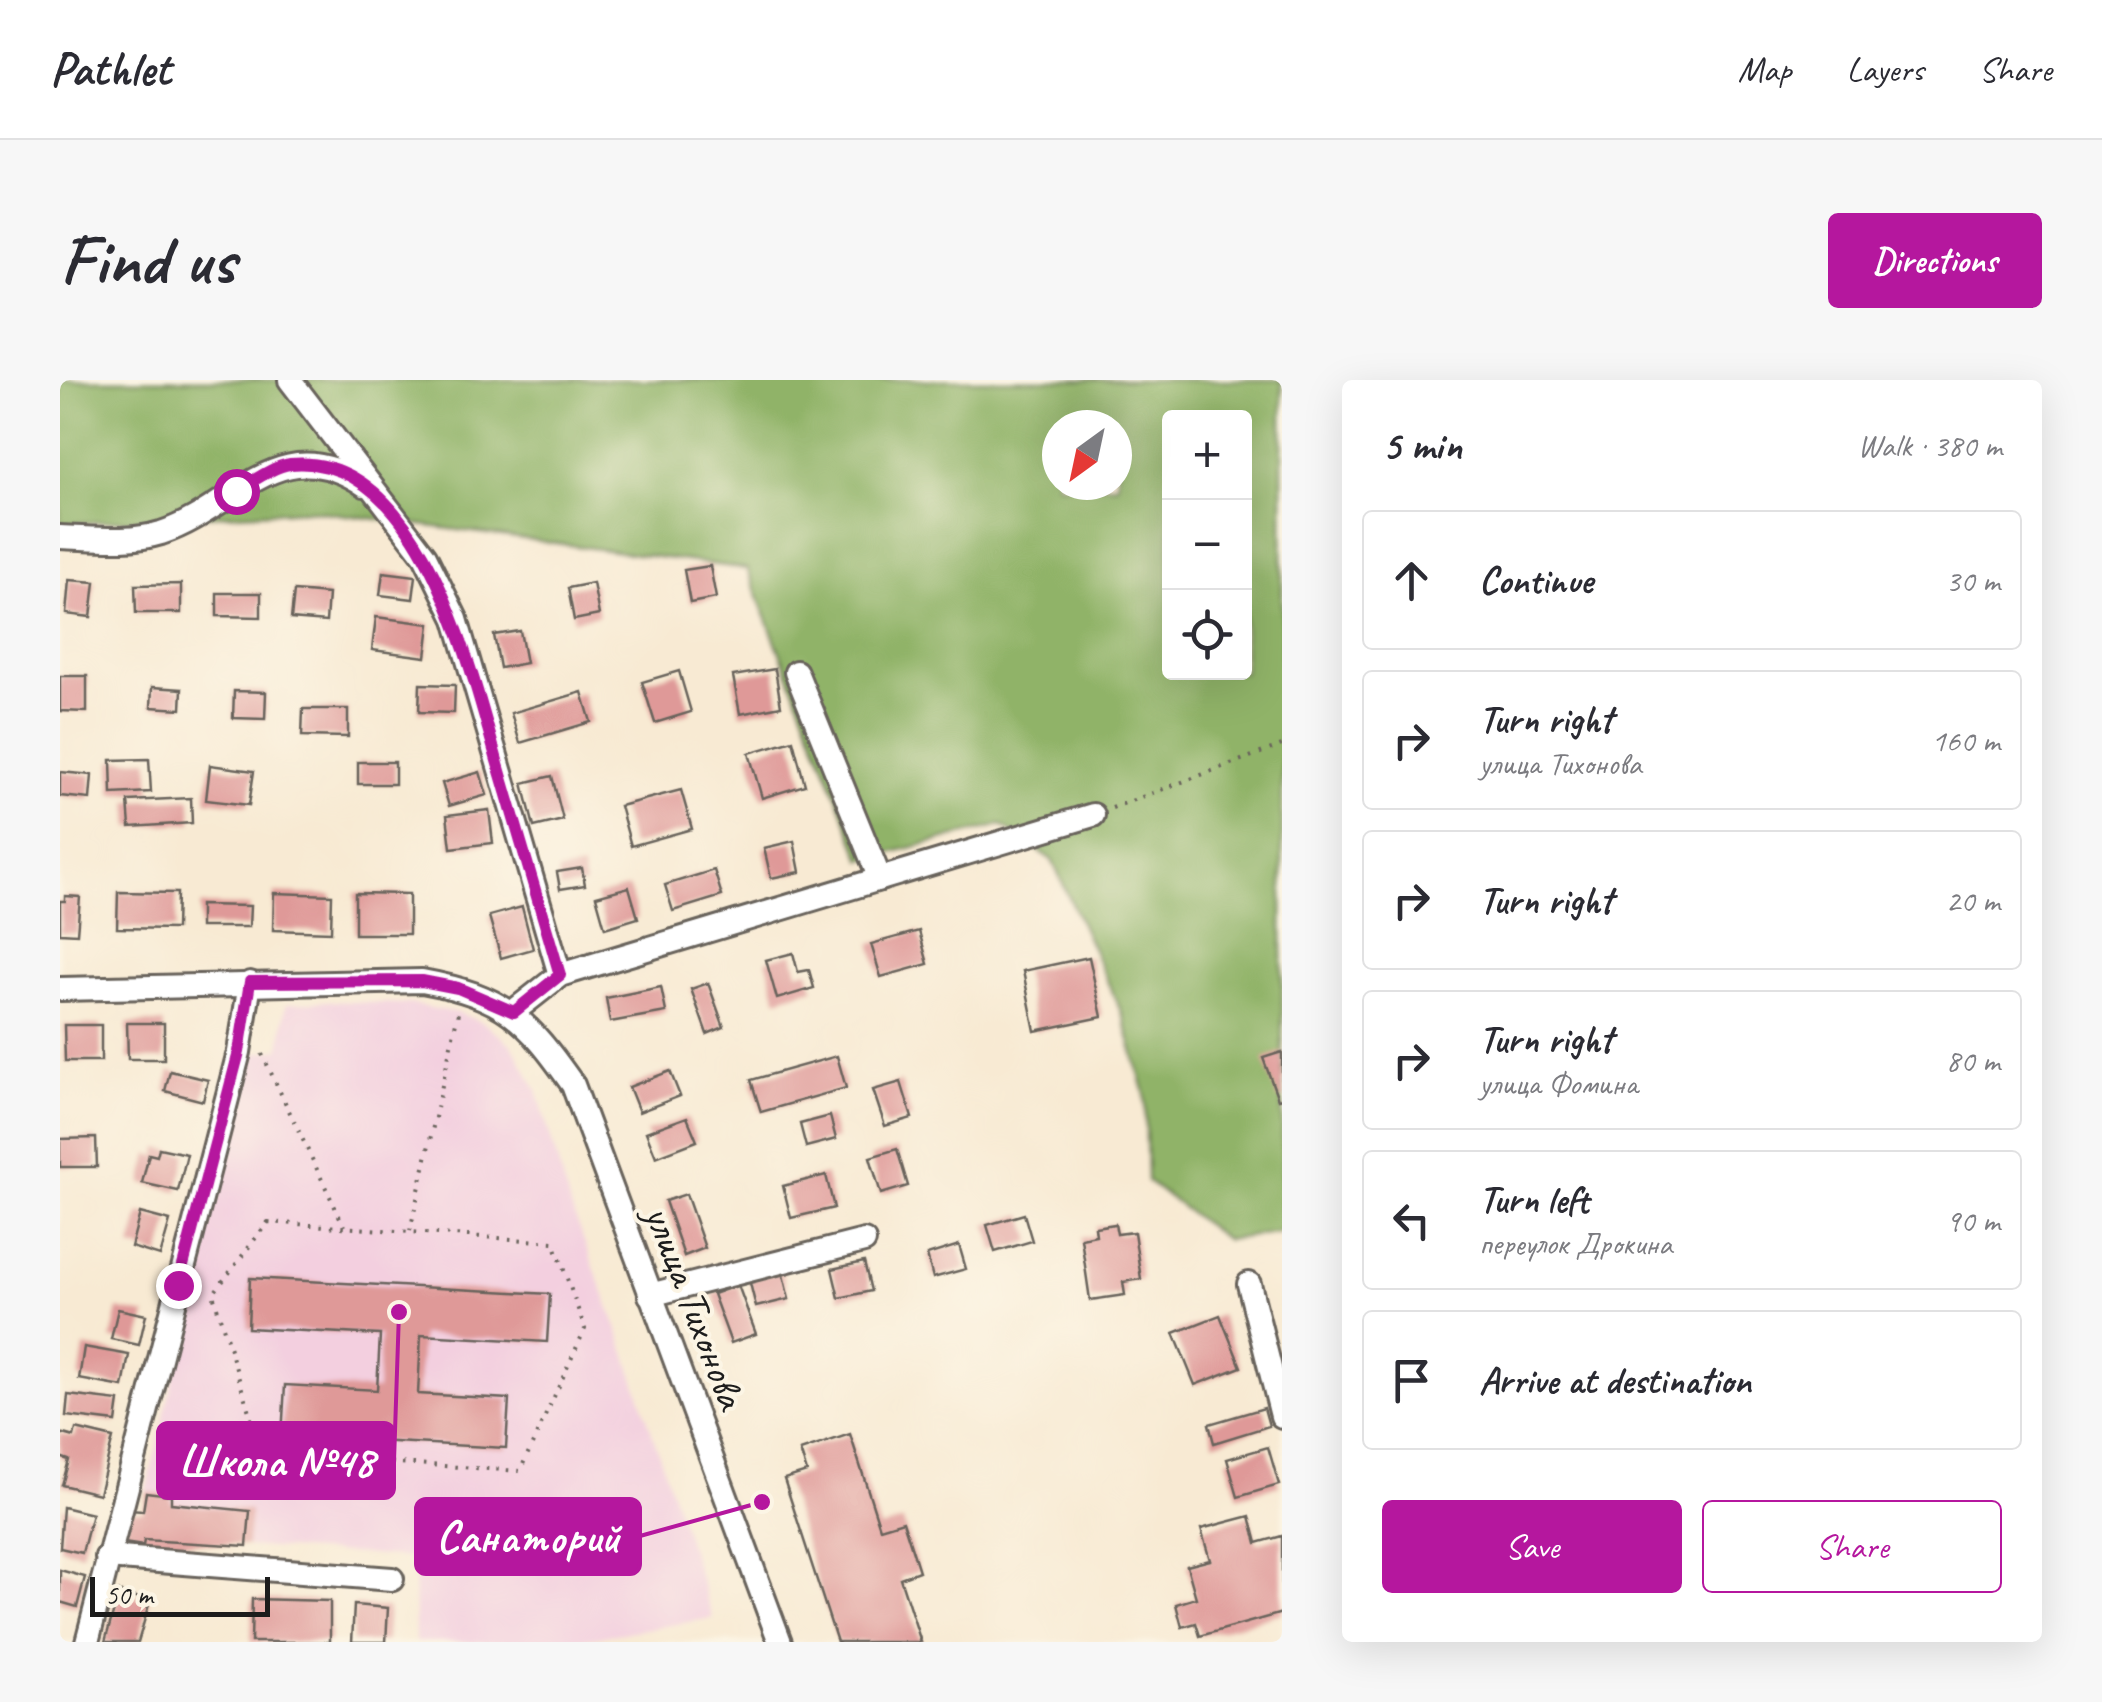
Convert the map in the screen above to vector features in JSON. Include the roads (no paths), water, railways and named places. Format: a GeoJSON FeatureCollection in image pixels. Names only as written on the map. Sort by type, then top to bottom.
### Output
{"type":"FeatureCollection","features":[{"type":"Feature","properties":{"kind":"street"},"geometry":{"type":"LineString","coordinates":[[290,380],[425,556],[456,618],[560,975]]}},
{"type":"Feature","properties":{"kind":"street"},"geometry":{"type":"LineString","coordinates":[[60,537],[135,539],[163,532],[197,517],[285,464],[307,464],[347,473],[376,492]]}},
{"type":"Feature","properties":{"kind":"street"},"geometry":{"type":"LineString","coordinates":[[796,672],[880,879]]}},
{"type":"Feature","properties":{"kind":"street"},"geometry":{"type":"LineString","coordinates":[[60,990],[250,982],[422,981],[458,988],[514,1012],[560,975],[1094,815]]}},
{"type":"Feature","properties":{"kind":"street"},"geometry":{"type":"LineString","coordinates":[[86,1642],[239,1052],[250,982]]}},
{"type":"Feature","properties":{"kind":"street","name":"улица Тихонова"},"geometry":{"type":"LineString","coordinates":[[514,1012],[572,1085],[780,1642]]}},
{"type":"Feature","properties":{"kind":"street"},"geometry":{"type":"LineString","coordinates":[[650,1294],[864,1241]]}},
{"type":"Feature","properties":{"kind":"street"},"geometry":{"type":"LineString","coordinates":[[1249,1284],[1282,1416]]}},
{"type":"Feature","properties":{"kind":"street"},"geometry":{"type":"LineString","coordinates":[[106,1558],[392,1579]]}},
{"type":"Feature","properties":{"kind":"place","name":"Школа №48"},"geometry":{"type":"Point","coordinates":[399,1312]}},
{"type":"Feature","properties":{"kind":"place","name":"Санаторий"},"geometry":{"type":"Point","coordinates":[762,1502]}}]}
